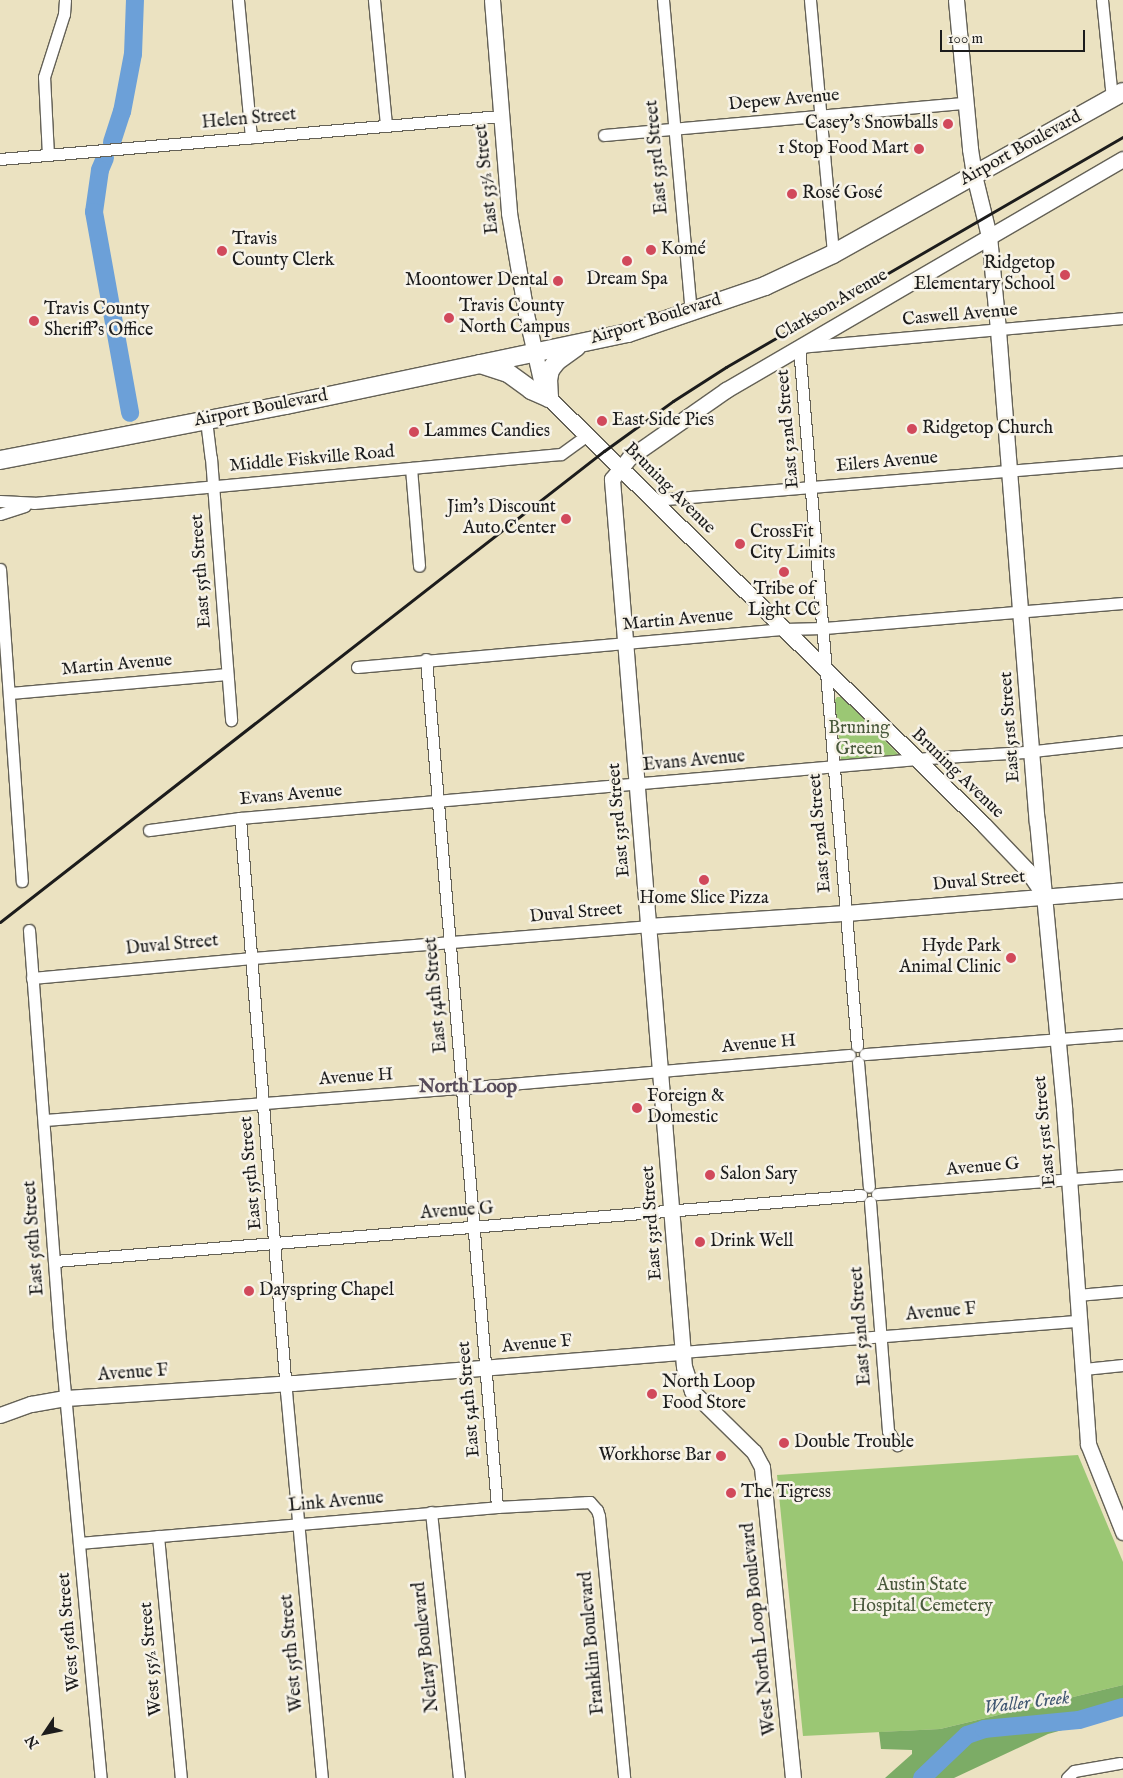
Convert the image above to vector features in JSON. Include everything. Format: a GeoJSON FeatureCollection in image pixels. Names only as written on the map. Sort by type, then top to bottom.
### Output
{"type":"FeatureCollection","features":[{"type":"Feature","properties":{"kind":"main road","name":"Airport Boulevard"},"geometry":{"type":"LineString","coordinates":[[0,460],[206,420],[628,333],[765,286],[834,254],[1118,95]]}},
{"type":"Feature","properties":{"kind":"main road"},"geometry":{"type":"LineString","coordinates":[[479,364],[508,373],[530,390],[549,398],[548,380],[550,370],[557,361],[580,343]]}},
{"type":"Feature","properties":{"kind":"street"},"geometry":{"type":"LineString","coordinates":[[48,155],[44,77],[64,14],[65,0]]}},
{"type":"Feature","properties":{"kind":"street"},"geometry":{"type":"LineString","coordinates":[[238,0],[251,137]]}},
{"type":"Feature","properties":{"kind":"street"},"geometry":{"type":"LineString","coordinates":[[374,0],[386,125]]}},
{"type":"Feature","properties":{"kind":"street","name":"East 53½ Street"},"geometry":{"type":"LineString","coordinates":[[492,0],[513,239],[534,353]]}},
{"type":"Feature","properties":{"kind":"street","name":"East 53rd Street"},"geometry":{"type":"LineString","coordinates":[[662,0],[691,311]]}},
{"type":"Feature","properties":{"kind":"street"},"geometry":{"type":"LineString","coordinates":[[810,0],[834,254]]}},
{"type":"Feature","properties":{"kind":"street","name":"East 51st Street"},"geometry":{"type":"LineString","coordinates":[[956,0],[974,175],[989,236],[998,330],[1091,1454],[1123,1532]]}},
{"type":"Feature","properties":{"kind":"street"},"geometry":{"type":"LineString","coordinates":[[1102,0],[1118,95]]}},
{"type":"Feature","properties":{"kind":"street","name":"Depew Avenue"},"geometry":{"type":"LineString","coordinates":[[604,135],[966,103]]}},
{"type":"Feature","properties":{"kind":"street","name":"Helen Street"},"geometry":{"type":"LineString","coordinates":[[0,159],[501,116]]}},
{"type":"Feature","properties":{"kind":"street","name":"Clarkson Avenue"},"geometry":{"type":"LineString","coordinates":[[620,467],[639,450],[693,411],[1123,159]]}},
{"type":"Feature","properties":{"kind":"street","name":"Caswell Avenue"},"geometry":{"type":"LineString","coordinates":[[800,347],[1123,318]]}},
{"type":"Feature","properties":{"kind":"street","name":"East 52nd Street"},"geometry":{"type":"LineString","coordinates":[[800,347],[888,1431],[897,1445]]}},
{"type":"Feature","properties":{"kind":"street"},"geometry":{"type":"LineString","coordinates":[[534,353],[538,378],[549,398],[587,434]]}},
{"type":"Feature","properties":{"kind":"street","name":"East 55th Street"},"geometry":{"type":"LineString","coordinates":[[206,420],[232,720]]}},
{"type":"Feature","properties":{"kind":"street","name":"Bruning Avenue"},"geometry":{"type":"LineString","coordinates":[[587,434],[1027,870],[1044,896]]}},
{"type":"Feature","properties":{"kind":"street","name":"Middle Fiskville Road"},"geometry":{"type":"LineString","coordinates":[[0,514],[34,504],[561,454],[587,434]]}},
{"type":"Feature","properties":{"kind":"street","name":"Eilers Avenue"},"geometry":{"type":"LineString","coordinates":[[653,500],[1123,461]]}},
{"type":"Feature","properties":{"kind":"street","name":"East 53rd Street"},"geometry":{"type":"LineString","coordinates":[[620,467],[612,479],[684,1367],[692,1391],[754,1452],[764,1476]]}},
{"type":"Feature","properties":{"kind":"street"},"geometry":{"type":"LineString","coordinates":[[411,468],[419,566]]}},
{"type":"Feature","properties":{"kind":"street","name":"Middle Fiskville Road"},"geometry":{"type":"LineString","coordinates":[[0,501],[34,504]]}},
{"type":"Feature","properties":{"kind":"street"},"geometry":{"type":"LineString","coordinates":[[0,569],[22,881]]}},
{"type":"Feature","properties":{"kind":"street","name":"Martin Avenue"},"geometry":{"type":"LineString","coordinates":[[356,667],[426,659],[784,629],[824,628],[1020,610],[1123,603]]}},
{"type":"Feature","properties":{"kind":"street","name":"East 54th Street"},"geometry":{"type":"LineString","coordinates":[[426,659],[497,1507]]}},
{"type":"Feature","properties":{"kind":"street","name":"Martin Avenue"},"geometry":{"type":"LineString","coordinates":[[10,693],[227,674]]}},
{"type":"Feature","properties":{"kind":"street","name":"Evans Avenue"},"geometry":{"type":"LineString","coordinates":[[150,830],[240,818],[916,760],[1032,752],[1123,741]]}},
{"type":"Feature","properties":{"kind":"street","name":"East 55th Street"},"geometry":{"type":"LineString","coordinates":[[240,818],[298,1524]]}},
{"type":"Feature","properties":{"kind":"street","name":"Duval Street"},"geometry":{"type":"LineString","coordinates":[[32,978],[648,926],[846,913],[1123,890]]}},
{"type":"Feature","properties":{"kind":"street","name":"East 56th Street"},"geometry":{"type":"LineString","coordinates":[[29,930],[79,1544]]}},
{"type":"Feature","properties":{"kind":"street","name":"Avenue H"},"geometry":{"type":"LineString","coordinates":[[44,1120],[1123,1034]]}},
{"type":"Feature","properties":{"kind":"street","name":"Avenue G"},"geometry":{"type":"LineString","coordinates":[[55,1261],[1123,1174]]}},
{"type":"Feature","properties":{"kind":"street"},"geometry":{"type":"LineString","coordinates":[[1077,1295],[1123,1291]]}},
{"type":"Feature","properties":{"kind":"street","name":"Avenue F"},"geometry":{"type":"LineString","coordinates":[[0,1415],[34,1403],[66,1398],[485,1368],[1079,1321]]}},
{"type":"Feature","properties":{"kind":"street"},"geometry":{"type":"LineString","coordinates":[[1084,1369],[1123,1365]]}},
{"type":"Feature","properties":{"kind":"street","name":"West North Loop Boulevard"},"geometry":{"type":"LineString","coordinates":[[764,1476],[793,1778]]}},
{"type":"Feature","properties":{"kind":"street","name":"Link Avenue"},"geometry":{"type":"LineString","coordinates":[[79,1544],[497,1507],[584,1501],[594,1505]]}},
{"type":"Feature","properties":{"kind":"street","name":"Franklin Boulevard"},"geometry":{"type":"LineString","coordinates":[[594,1505],[599,1516],[624,1778]]}},
{"type":"Feature","properties":{"kind":"street","name":"Nelray Boulevard"},"geometry":{"type":"LineString","coordinates":[[431,1512],[459,1778]]}},
{"type":"Feature","properties":{"kind":"street","name":"West 55th Street"},"geometry":{"type":"LineString","coordinates":[[298,1524],[322,1778]]}},
{"type":"Feature","properties":{"kind":"street","name":"West 55½ Street"},"geometry":{"type":"LineString","coordinates":[[158,1536],[181,1778]]}},
{"type":"Feature","properties":{"kind":"street","name":"West 56th Street"},"geometry":{"type":"LineString","coordinates":[[79,1544],[101,1778]]}},
{"type":"Feature","properties":{"kind":"street"},"geometry":{"type":"LineString","coordinates":[[1067,1778],[1074,1771],[1120,1763]]}},
{"type":"Feature","properties":{"kind":"green space","name":"Bruning Green"},"geometry":{"type":"Polygon","coordinates":[[[837,697],[842,697],[899,755],[841,760],[835,700],[837,697]]]}},
{"type":"Feature","properties":{"kind":"green space","name":"Austin State Hospital Cemetery"},"geometry":{"type":"Polygon","coordinates":[[[1078,1455],[1123,1562],[1123,1685],[940,1729],[803,1736],[777,1475],[1078,1455]]]}},
{"type":"Feature","properties":{"kind":"green space"},"geometry":{"type":"Polygon","coordinates":[[[1123,1685],[1123,1713],[1048,1734],[954,1778],[885,1778],[912,1754],[912,1750],[881,1749],[879,1732],[940,1729],[1123,1685]]]}},
{"type":"Feature","properties":{"kind":"waterway"},"geometry":{"type":"LineString","coordinates":[[112,142],[122,112],[133,54],[135,0]]}},
{"type":"Feature","properties":{"kind":"waterway"},"geometry":{"type":"LineString","coordinates":[[105,158],[100,170],[94,212],[130,413]]}},
{"type":"Feature","properties":{"kind":"waterway","name":"Waller Creek"},"geometry":{"type":"LineString","coordinates":[[922,1778],[967,1735],[984,1729],[1079,1720],[1123,1707]]}},
{"type":"Feature","properties":{"kind":"railway"},"geometry":{"type":"LineString","coordinates":[[0,922],[604,451],[673,401],[726,367],[1123,137]]}},
{"type":"Feature","properties":{"kind":"place","name":"Casey's Snowballs"},"geometry":{"type":"Point","coordinates":[948,124]}},
{"type":"Feature","properties":{"kind":"place","name":"1 Stop Food Mart"},"geometry":{"type":"Point","coordinates":[919,149]}},
{"type":"Feature","properties":{"kind":"place","name":"Rosé Gosé"},"geometry":{"type":"Point","coordinates":[792,194]}},
{"type":"Feature","properties":{"kind":"place","name":"Komé"},"geometry":{"type":"Point","coordinates":[651,250]}},
{"type":"Feature","properties":{"kind":"place","name":"Travis County Clerk"},"geometry":{"type":"Point","coordinates":[222,251]}},
{"type":"Feature","properties":{"kind":"place","name":"Dream Spa"},"geometry":{"type":"Point","coordinates":[627,261]}},
{"type":"Feature","properties":{"kind":"place","name":"Ridgetop Elementary School"},"geometry":{"type":"Point","coordinates":[1065,275]}},
{"type":"Feature","properties":{"kind":"place","name":"Moontower Dental"},"geometry":{"type":"Point","coordinates":[558,281]}},
{"type":"Feature","properties":{"kind":"place","name":"Travis County North Campus"},"geometry":{"type":"Point","coordinates":[449,318]}},
{"type":"Feature","properties":{"kind":"place","name":"Travis County Sheriff's Office"},"geometry":{"type":"Point","coordinates":[34,321]}},
{"type":"Feature","properties":{"kind":"place","name":"East Side Pies"},"geometry":{"type":"Point","coordinates":[602,421]}},
{"type":"Feature","properties":{"kind":"place","name":"Ridgetop Church"},"geometry":{"type":"Point","coordinates":[912,429]}},
{"type":"Feature","properties":{"kind":"place","name":"Lammes Candies"},"geometry":{"type":"Point","coordinates":[414,432]}},
{"type":"Feature","properties":{"kind":"place","name":"Jim's Discount Auto Center"},"geometry":{"type":"Point","coordinates":[566,519]}},
{"type":"Feature","properties":{"kind":"place","name":"CrossFit City Limits"},"geometry":{"type":"Point","coordinates":[740,544]}},
{"type":"Feature","properties":{"kind":"place","name":"Tribe of Light CC"},"geometry":{"type":"Point","coordinates":[784,572]}},
{"type":"Feature","properties":{"kind":"place","name":"Home Slice Pizza"},"geometry":{"type":"Point","coordinates":[704,880]}},
{"type":"Feature","properties":{"kind":"place","name":"Hyde Park Animal Clinic"},"geometry":{"type":"Point","coordinates":[1011,958]}},
{"type":"Feature","properties":{"kind":"place","name":"Foreign & Domestic"},"geometry":{"type":"Point","coordinates":[637,1108]}},
{"type":"Feature","properties":{"kind":"place","name":"Salon Sary"},"geometry":{"type":"Point","coordinates":[710,1175]}},
{"type":"Feature","properties":{"kind":"place","name":"Drink Well"},"geometry":{"type":"Point","coordinates":[700,1242]}},
{"type":"Feature","properties":{"kind":"place","name":"Dayspring Chapel"},"geometry":{"type":"Point","coordinates":[249,1291]}},
{"type":"Feature","properties":{"kind":"place","name":"North Loop Food Store"},"geometry":{"type":"Point","coordinates":[652,1394]}},
{"type":"Feature","properties":{"kind":"place","name":"Double Trouble"},"geometry":{"type":"Point","coordinates":[784,1443]}},
{"type":"Feature","properties":{"kind":"place","name":"Workhorse Bar"},"geometry":{"type":"Point","coordinates":[721,1456]}},
{"type":"Feature","properties":{"kind":"place","name":"The Tigress"},"geometry":{"type":"Point","coordinates":[731,1493]}},
{"type":"Feature","properties":{"kind":"district","name":"North Loop"},"geometry":{"type":"Point","coordinates":[468,1088]}}]}
